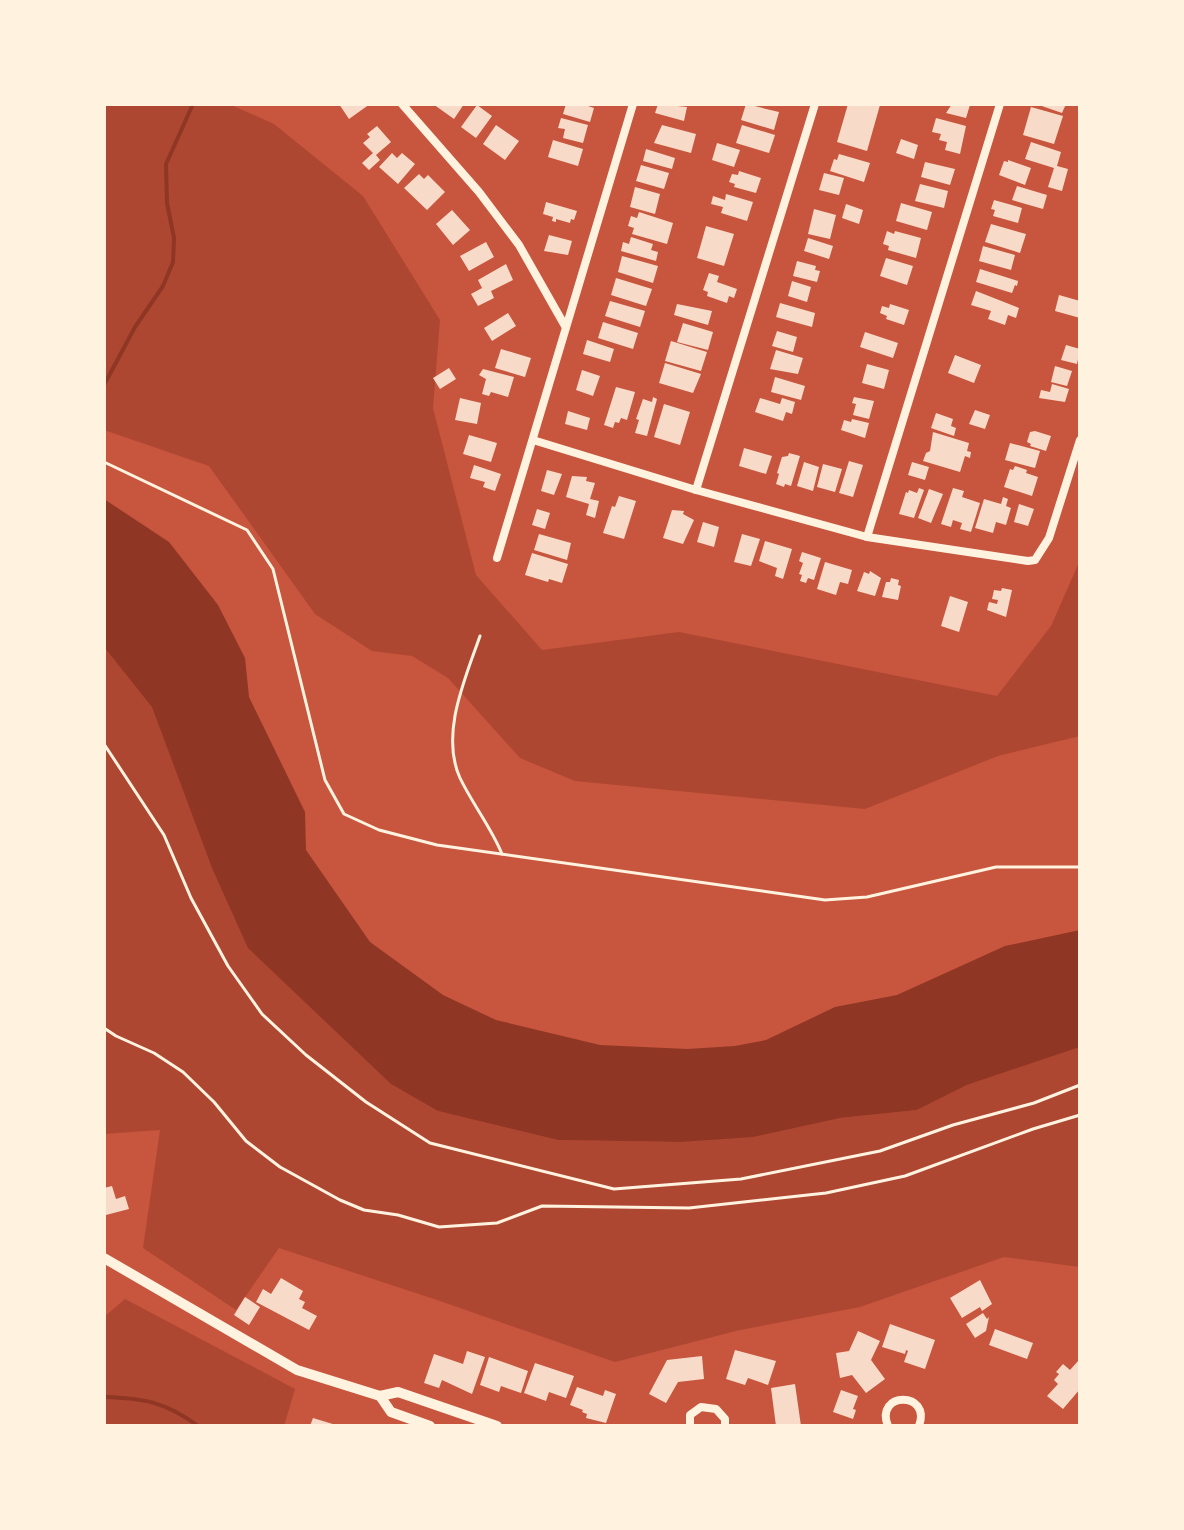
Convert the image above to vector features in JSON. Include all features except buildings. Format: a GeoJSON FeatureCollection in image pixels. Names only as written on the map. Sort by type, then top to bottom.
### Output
{"type":"FeatureCollection","features":[{"type":"Feature","properties":{"kind":"street"},"geometry":{"type":"LineString","coordinates":[[402,104],[479,192],[519,245],[565,326]]}},
{"type":"Feature","properties":{"kind":"street"},"geometry":{"type":"LineString","coordinates":[[497,558],[633,104]]}},
{"type":"Feature","properties":{"kind":"street"},"geometry":{"type":"LineString","coordinates":[[696,490],[815,104]]}},
{"type":"Feature","properties":{"kind":"street"},"geometry":{"type":"LineString","coordinates":[[867,537],[1000,104]]}},
{"type":"Feature","properties":{"kind":"street"},"geometry":{"type":"LineString","coordinates":[[533,440],[696,490],[867,537],[1032,560],[1049,538],[1080,440]]}},
{"type":"Feature","properties":{"kind":"street"},"geometry":{"type":"LineString","coordinates":[[104,1258],[297,1370],[380,1396],[398,1392],[497,1426]]}},
{"type":"Feature","properties":{"kind":"street"},"geometry":{"type":"LineString","coordinates":[[380,1396],[391,1412],[430,1426]]}},
{"type":"Feature","properties":{"kind":"street"},"geometry":{"type":"LineString","coordinates":[[888,1426],[885,1419],[888,1407],[904,1399],[919,1407],[919,1426]]}},
{"type":"Feature","properties":{"kind":"street"},"geometry":{"type":"LineString","coordinates":[[690,1426],[690,1415],[701,1407],[716,1409],[725,1419],[725,1426]]}},
{"type":"Feature","properties":{"kind":"path"},"geometry":{"type":"LineString","coordinates":[[104,462],[247,530],[273,569],[325,780],[344,814],[379,830],[437,845],[825,900],[867,897],[996,867],[1080,867]]}},
{"type":"Feature","properties":{"kind":"path"},"geometry":{"type":"LineString","coordinates":[[480,636],[451,741],[453,759],[477,808],[492,828],[502,854]]}},
{"type":"Feature","properties":{"kind":"path"},"geometry":{"type":"LineString","coordinates":[[104,744],[120,773],[164,835],[191,898],[228,966],[262,1014],[306,1055],[366,1102],[430,1143],[614,1189],[741,1179],[880,1151],[953,1125],[1034,1103],[1080,1085]]}},
{"type":"Feature","properties":{"kind":"path"},"geometry":{"type":"LineString","coordinates":[[104,1028],[154,1053],[183,1072],[214,1102],[246,1141],[280,1167],[364,1210],[398,1215],[439,1227],[497,1223],[542,1206],[689,1208],[826,1193],[905,1176],[1080,1115]]}},
{"type":"Feature","properties":{"kind":"shaded area"},"geometry":{"type":"Polygon","coordinates":[[[104,104],[229,104],[274,124],[363,196],[440,320],[433,408],[476,575],[542,650],[679,632],[997,696],[1051,626],[1080,560],[1080,736],[998,756],[865,809],[575,781],[520,758],[448,678],[412,656],[372,651],[315,614],[209,466],[104,430],[104,104]]]}},
{"type":"Feature","properties":{"kind":"shaded area"},"geometry":{"type":"Polygon","coordinates":[[[104,499],[169,542],[218,605],[245,658],[249,697],[305,812],[306,850],[370,942],[443,995],[496,1020],[600,1045],[687,1049],[735,1046],[766,1040],[835,1007],[897,995],[1005,946],[1080,930],[1080,1047],[967,1085],[917,1110],[840,1118],[753,1137],[680,1142],[558,1140],[438,1111],[391,1084],[248,948],[212,868],[152,707],[104,647],[104,499]]]}},
{"type":"Feature","properties":{"kind":"shaded area"},"geometry":{"type":"Polygon","coordinates":[[[104,647],[152,706],[212,867],[438,1111],[558,1140],[680,1142],[917,1110],[967,1085],[1080,1047],[1080,1267],[1004,1257],[860,1307],[740,1330],[615,1362],[279,1248],[236,1310],[143,1248],[160,1130],[104,1134],[104,647]]]}},
{"type":"Feature","properties":{"kind":"shaded area"},"geometry":{"type":"Polygon","coordinates":[[[125,1299],[295,1389],[284,1426],[104,1426],[104,1317],[125,1299]]]}},
{"type":"Feature","properties":{"kind":"waterway"},"geometry":{"type":"LineString","coordinates":[[104,385],[135,327],[163,286],[173,262],[174,238],[167,203],[166,164],[193,104]]}},
{"type":"Feature","properties":{"kind":"waterway"},"geometry":{"type":"LineString","coordinates":[[104,1397],[154,1403],[175,1411],[198,1426]]}}]}
